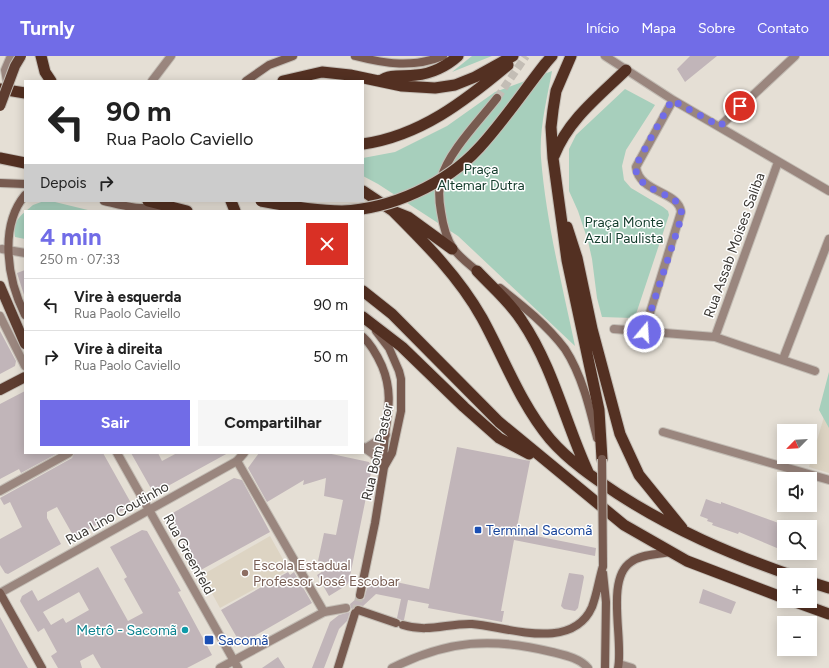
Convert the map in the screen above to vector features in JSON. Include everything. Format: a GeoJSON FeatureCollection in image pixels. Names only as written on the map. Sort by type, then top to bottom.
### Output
{"type":"FeatureCollection","features":[{"type":"Feature","properties":{"kind":"highway"},"geometry":{"type":"LineString","coordinates":[[41,56],[45,72],[50,80]]}},
{"type":"Feature","properties":{"kind":"highway"},"geometry":{"type":"LineString","coordinates":[[378,80],[393,75],[418,75],[427,73],[442,67],[458,56]]}},
{"type":"Feature","properties":{"kind":"highway"},"geometry":{"type":"LineString","coordinates":[[287,80],[322,72],[378,80],[418,88],[435,88],[455,85],[475,77],[513,56]]}},
{"type":"Feature","properties":{"kind":"highway"},"geometry":{"type":"LineString","coordinates":[[364,144],[380,141],[408,132],[444,114],[479,89],[519,56]]}},
{"type":"Feature","properties":{"kind":"highway"},"geometry":{"type":"LineString","coordinates":[[570,56],[556,91],[551,127],[553,158],[567,260],[599,410],[602,458]]}},
{"type":"Feature","properties":{"kind":"highway"},"geometry":{"type":"LineString","coordinates":[[268,202],[320,210],[367,208],[398,199],[429,186],[461,165],[479,148],[549,60]]}},
{"type":"Feature","properties":{"kind":"highway"},"geometry":{"type":"LineString","coordinates":[[553,158],[559,144],[574,121],[626,70]]}},
{"type":"Feature","properties":{"kind":"highway"},"geometry":{"type":"LineString","coordinates":[[4,89],[24,94]]}},
{"type":"Feature","properties":{"kind":"highway"},"geometry":{"type":"LineString","coordinates":[[0,158],[24,163]]}},
{"type":"Feature","properties":{"kind":"highway"},"geometry":{"type":"LineString","coordinates":[[364,192],[393,211],[408,217],[452,249]]}},
{"type":"Feature","properties":{"kind":"highway"},"geometry":{"type":"LineString","coordinates":[[151,202],[181,210]]}},
{"type":"Feature","properties":{"kind":"highway"},"geometry":{"type":"LineString","coordinates":[[559,206],[577,258],[592,329],[620,434],[639,475],[688,534]]}},
{"type":"Feature","properties":{"kind":"highway"},"geometry":{"type":"LineString","coordinates":[[393,211],[458,280],[481,318],[529,408],[551,439],[590,476],[638,506],[688,534],[710,545],[777,570]]}},
{"type":"Feature","properties":{"kind":"highway"},"geometry":{"type":"LineString","coordinates":[[477,271],[513,308],[533,339],[550,375],[574,441],[590,476]]}},
{"type":"Feature","properties":{"kind":"highway"},"geometry":{"type":"LineString","coordinates":[[364,292],[392,314],[499,422],[549,465],[624,525],[687,561],[777,595]]}},
{"type":"Feature","properties":{"kind":"highway"},"geometry":{"type":"LineString","coordinates":[[366,320],[402,347],[464,407],[499,438],[549,465]]}},
{"type":"Feature","properties":{"kind":"highway"},"geometry":{"type":"LineString","coordinates":[[817,584],[829,588]]}},
{"type":"Feature","properties":{"kind":"highway"},"geometry":{"type":"LineString","coordinates":[[812,608],[829,614]]}},
{"type":"Feature","properties":{"kind":"main road"},"geometry":{"type":"LineString","coordinates":[[0,106],[15,66],[21,56]]}},
{"type":"Feature","properties":{"kind":"main road"},"geometry":{"type":"LineString","coordinates":[[247,80],[269,65],[293,56]]}},
{"type":"Feature","properties":{"kind":"main road"},"geometry":{"type":"LineString","coordinates":[[355,56],[398,64],[426,62],[444,56]]}},
{"type":"Feature","properties":{"kind":"main road"},"geometry":{"type":"LineString","coordinates":[[497,98],[448,162],[441,178],[439,190],[444,230],[452,249],[477,271],[530,312],[565,350],[586,398],[602,458],[603,566],[606,602],[605,668]]}},
{"type":"Feature","properties":{"kind":"main road"},"geometry":{"type":"LineString","coordinates":[[0,183],[24,184]]}},
{"type":"Feature","properties":{"kind":"main road"},"geometry":{"type":"LineString","coordinates":[[24,196],[15,203],[7,213],[2,224],[2,249],[8,276],[24,313]]}},
{"type":"Feature","properties":{"kind":"main road"},"geometry":{"type":"LineString","coordinates":[[108,202],[133,208],[170,208]]}},
{"type":"Feature","properties":{"kind":"main road"},"geometry":{"type":"LineString","coordinates":[[0,286],[24,342]]}},
{"type":"Feature","properties":{"kind":"main road","name":"Rua Bom Pastor"},"geometry":{"type":"LineString","coordinates":[[360,595],[375,523],[384,467],[392,453],[401,412],[401,379],[397,364],[388,348],[366,320]]}},
{"type":"Feature","properties":{"kind":"main road"},"geometry":{"type":"LineString","coordinates":[[364,338],[374,350],[387,376],[390,392],[386,435],[382,453],[384,467]]}},
{"type":"Feature","properties":{"kind":"main road"},"geometry":{"type":"LineString","coordinates":[[0,390],[24,378]]}},
{"type":"Feature","properties":{"kind":"main road"},"geometry":{"type":"LineString","coordinates":[[619,666],[617,604],[621,572],[625,566],[636,558],[669,552]]}},
{"type":"Feature","properties":{"kind":"main road"},"geometry":{"type":"LineString","coordinates":[[338,668],[357,612],[414,628],[429,629],[468,624],[536,634],[560,633],[580,623],[592,607],[603,566]]}},
{"type":"Feature","properties":{"kind":"main road"},"geometry":{"type":"LineString","coordinates":[[0,593],[42,668]]}},
{"type":"Feature","properties":{"kind":"street"},"geometry":{"type":"LineString","coordinates":[[4,89],[5,70],[11,56]]}},
{"type":"Feature","properties":{"kind":"street"},"geometry":{"type":"LineString","coordinates":[[153,80],[171,56]]}},
{"type":"Feature","properties":{"kind":"street"},"geometry":{"type":"LineString","coordinates":[[605,56],[672,100],[720,126],[778,162],[829,191]]}},
{"type":"Feature","properties":{"kind":"street"},"geometry":{"type":"LineString","coordinates":[[720,126],[795,56]]}},
{"type":"Feature","properties":{"kind":"street"},"geometry":{"type":"LineString","coordinates":[[644,332],[679,225],[681,212],[677,203],[640,180],[636,167],[672,100]]}},
{"type":"Feature","properties":{"kind":"street","name":"Rua Assab Moises Saliba"},"geometry":{"type":"LineString","coordinates":[[715,337],[778,162]]}},
{"type":"Feature","properties":{"kind":"street"},"geometry":{"type":"LineString","coordinates":[[783,360],[829,239]]}},
{"type":"Feature","properties":{"kind":"street"},"geometry":{"type":"LineString","coordinates":[[2,249],[24,253]]}},
{"type":"Feature","properties":{"kind":"street"},"geometry":{"type":"LineString","coordinates":[[0,316],[24,364]]}},
{"type":"Feature","properties":{"kind":"street"},"geometry":{"type":"LineString","coordinates":[[614,329],[715,337],[815,371]]}},
{"type":"Feature","properties":{"kind":"street"},"geometry":{"type":"LineString","coordinates":[[663,432],[829,480]]}},
{"type":"Feature","properties":{"kind":"street"},"geometry":{"type":"LineString","coordinates":[[384,467],[365,448],[386,435]]}},
{"type":"Feature","properties":{"kind":"street"},"geometry":{"type":"LineString","coordinates":[[0,492],[67,454]]}},
{"type":"Feature","properties":{"kind":"street","name":"Rua Greenfeld"},"geometry":{"type":"LineString","coordinates":[[118,454],[236,664]]}},
{"type":"Feature","properties":{"kind":"street","name":"Rua Lino Coutinho"},"geometry":{"type":"LineString","coordinates":[[0,593],[237,461],[243,454]]}},
{"type":"Feature","properties":{"kind":"street"},"geometry":{"type":"LineString","coordinates":[[237,461],[324,612]]}},
{"type":"Feature","properties":{"kind":"street"},"geometry":{"type":"LineString","coordinates":[[220,668],[236,664],[324,612],[346,608]]}},
{"type":"Feature","properties":{"kind":"street"},"geometry":{"type":"LineString","coordinates":[[392,668],[407,660],[441,648],[473,643],[532,647],[578,660],[588,668]]}},
{"type":"Feature","properties":{"kind":"street"},"geometry":{"type":"LineString","coordinates":[[619,666],[632,668]]}},
{"type":"Feature","properties":{"kind":"shaded area"},"geometry":{"type":"Polygon","coordinates":[[[829,400],[829,473],[809,467],[810,464],[817,464],[817,440],[829,400]]]}},
{"type":"Feature","properties":{"kind":"shaded area","name":"Escola Estadual Professor José Escobar"},"geometry":{"type":"Polygon","coordinates":[[[270,536],[289,570],[220,608],[202,575],[270,536]]]}},
{"type":"Feature","properties":{"kind":"green space"},"geometry":{"type":"Polygon","coordinates":[[[472,56],[492,56],[452,72],[472,56]]]}},
{"type":"Feature","properties":{"kind":"green space","name":"Praça Altemar Dutra"},"geometry":{"type":"Polygon","coordinates":[[[552,71],[541,136],[543,182],[560,276],[575,346],[458,236],[364,177],[364,158],[395,152],[447,126],[495,92],[552,71]]]}},
{"type":"Feature","properties":{"kind":"green space","name":"Praça Monte Azul Paulista"},"geometry":{"type":"Polygon","coordinates":[[[625,89],[655,105],[626,150],[622,166],[624,180],[631,188],[663,207],[668,211],[669,215],[635,317],[602,317],[597,298],[588,241],[578,211],[569,191],[569,149],[576,135],[625,89]]]}},
{"type":"Feature","properties":{"kind":"green space"},"geometry":{"type":"Polygon","coordinates":[[[41,202],[55,202],[88,210],[27,210],[33,205],[41,202]]]}},
{"type":"Feature","properties":{"kind":"green space"},"geometry":{"type":"Polygon","coordinates":[[[24,213],[24,239],[15,237],[14,229],[19,217],[24,213]]]}},
{"type":"Feature","properties":{"kind":"green space"},"geometry":{"type":"Polygon","coordinates":[[[829,372],[829,428],[819,410],[829,372]]]}},
{"type":"Feature","properties":{"kind":"building"},"geometry":{"type":"Polygon","coordinates":[[[690,56],[717,56],[685,82],[677,69],[690,56]]]}},
{"type":"Feature","properties":{"kind":"building"},"geometry":{"type":"Polygon","coordinates":[[[24,270],[24,295],[17,273],[24,270]]]}},
{"type":"Feature","properties":{"kind":"building"},"geometry":{"type":"Polygon","coordinates":[[[0,331],[16,361],[15,366],[0,374],[0,331]]]}},
{"type":"Feature","properties":{"kind":"building"},"geometry":{"type":"Polygon","coordinates":[[[24,392],[24,454],[56,454],[21,473],[19,469],[0,479],[0,404],[24,392]]]}},
{"type":"Feature","properties":{"kind":"building","name":"Terminal Sacomã"},"geometry":{"type":"Polygon","coordinates":[[[457,447],[530,461],[516,532],[596,548],[595,556],[514,540],[501,611],[504,611],[502,622],[428,608],[429,604],[408,600],[404,620],[401,620],[397,618],[401,599],[376,594],[363,606],[357,605],[351,609],[350,604],[356,599],[364,599],[367,588],[377,578],[429,589],[457,447]]]}},
{"type":"Feature","properties":{"kind":"building"},"geometry":{"type":"Polygon","coordinates":[[[74,454],[104,454],[131,503],[129,507],[74,537],[57,507],[47,512],[47,518],[61,544],[8,574],[5,573],[0,565],[0,539],[22,527],[10,502],[4,505],[0,498],[72,458],[74,454]]]}},
{"type":"Feature","properties":{"kind":"building"},"geometry":{"type":"Polygon","coordinates":[[[132,454],[158,454],[162,461],[175,454],[226,454],[157,492],[153,492],[132,454]]]}},
{"type":"Feature","properties":{"kind":"building"},"geometry":{"type":"Polygon","coordinates":[[[258,454],[332,454],[369,462],[372,468],[347,585],[329,596],[317,575],[334,564],[318,561],[324,533],[336,535],[343,500],[324,496],[326,478],[303,485],[304,480],[267,502],[248,468],[258,454]]]}},
{"type":"Feature","properties":{"kind":"building"},"geometry":{"type":"Polygon","coordinates":[[[234,478],[242,480],[270,532],[199,571],[170,518],[171,514],[234,478]]]}},
{"type":"Feature","properties":{"kind":"building"},"geometry":{"type":"Polygon","coordinates":[[[706,499],[721,504],[721,502],[777,522],[777,548],[739,532],[738,534],[712,525],[713,523],[707,521],[708,519],[700,516],[706,499]]]}},
{"type":"Feature","properties":{"kind":"building"},"geometry":{"type":"Polygon","coordinates":[[[142,530],[147,531],[181,591],[178,592],[212,655],[187,668],[101,668],[93,654],[80,661],[82,668],[58,668],[51,656],[57,652],[44,628],[38,632],[20,601],[22,596],[32,590],[38,601],[98,567],[128,621],[143,613],[124,579],[127,577],[110,547],[142,530]],[[79,592],[43,612],[51,625],[63,618],[66,623],[89,610],[79,592]]]}},
{"type":"Feature","properties":{"kind":"building"},"geometry":{"type":"Polygon","coordinates":[[[288,572],[290,575],[294,572],[312,603],[244,642],[239,641],[221,610],[288,572]]]}},
{"type":"Feature","properties":{"kind":"building"},"geometry":{"type":"Polygon","coordinates":[[[569,573],[583,575],[584,577],[578,608],[575,611],[564,609],[561,606],[569,573]]]}},
{"type":"Feature","properties":{"kind":"building"},"geometry":{"type":"Polygon","coordinates":[[[703,589],[736,602],[731,614],[699,603],[703,589]]]}},
{"type":"Feature","properties":{"kind":"building"},"geometry":{"type":"Polygon","coordinates":[[[350,612],[347,621],[339,629],[324,668],[312,668],[330,622],[339,615],[350,612]]]}},
{"type":"Feature","properties":{"kind":"building"},"geometry":{"type":"Polygon","coordinates":[[[0,617],[20,654],[28,668],[0,668],[0,617]]]}},
{"type":"Feature","properties":{"kind":"building"},"geometry":{"type":"Polygon","coordinates":[[[278,657],[285,668],[262,668],[278,657]]]}},
{"type":"Feature","properties":{"kind":"tunnel"},"geometry":{"type":"LineString","coordinates":[[497,98],[526,56]]}},
{"type":"Feature","properties":{"kind":"tunnel"},"geometry":{"type":"LineString","coordinates":[[355,613],[360,595]]}},
{"type":"Feature","properties":{"kind":"place","name":"Terminal Sacomã"},"geometry":{"type":"Point","coordinates":[478,530]}},
{"type":"Feature","properties":{"kind":"place","name":"Escola Estadual Professor José Escobar"},"geometry":{"type":"Point","coordinates":[245,573]}},
{"type":"Feature","properties":{"kind":"place","name":"Metrô - Sacomã"},"geometry":{"type":"Point","coordinates":[185,630]}},
{"type":"Feature","properties":{"kind":"place","name":"Sacomã"},"geometry":{"type":"Point","coordinates":[209,640]}},
{"type":"Feature","properties":{"kind":"route"},"geometry":{"type":"LineString","coordinates":[[644,332],[679,225],[681,209],[677,203],[640,180],[636,172],[636,165],[672,100],[720,126],[740,106]]}}]}
